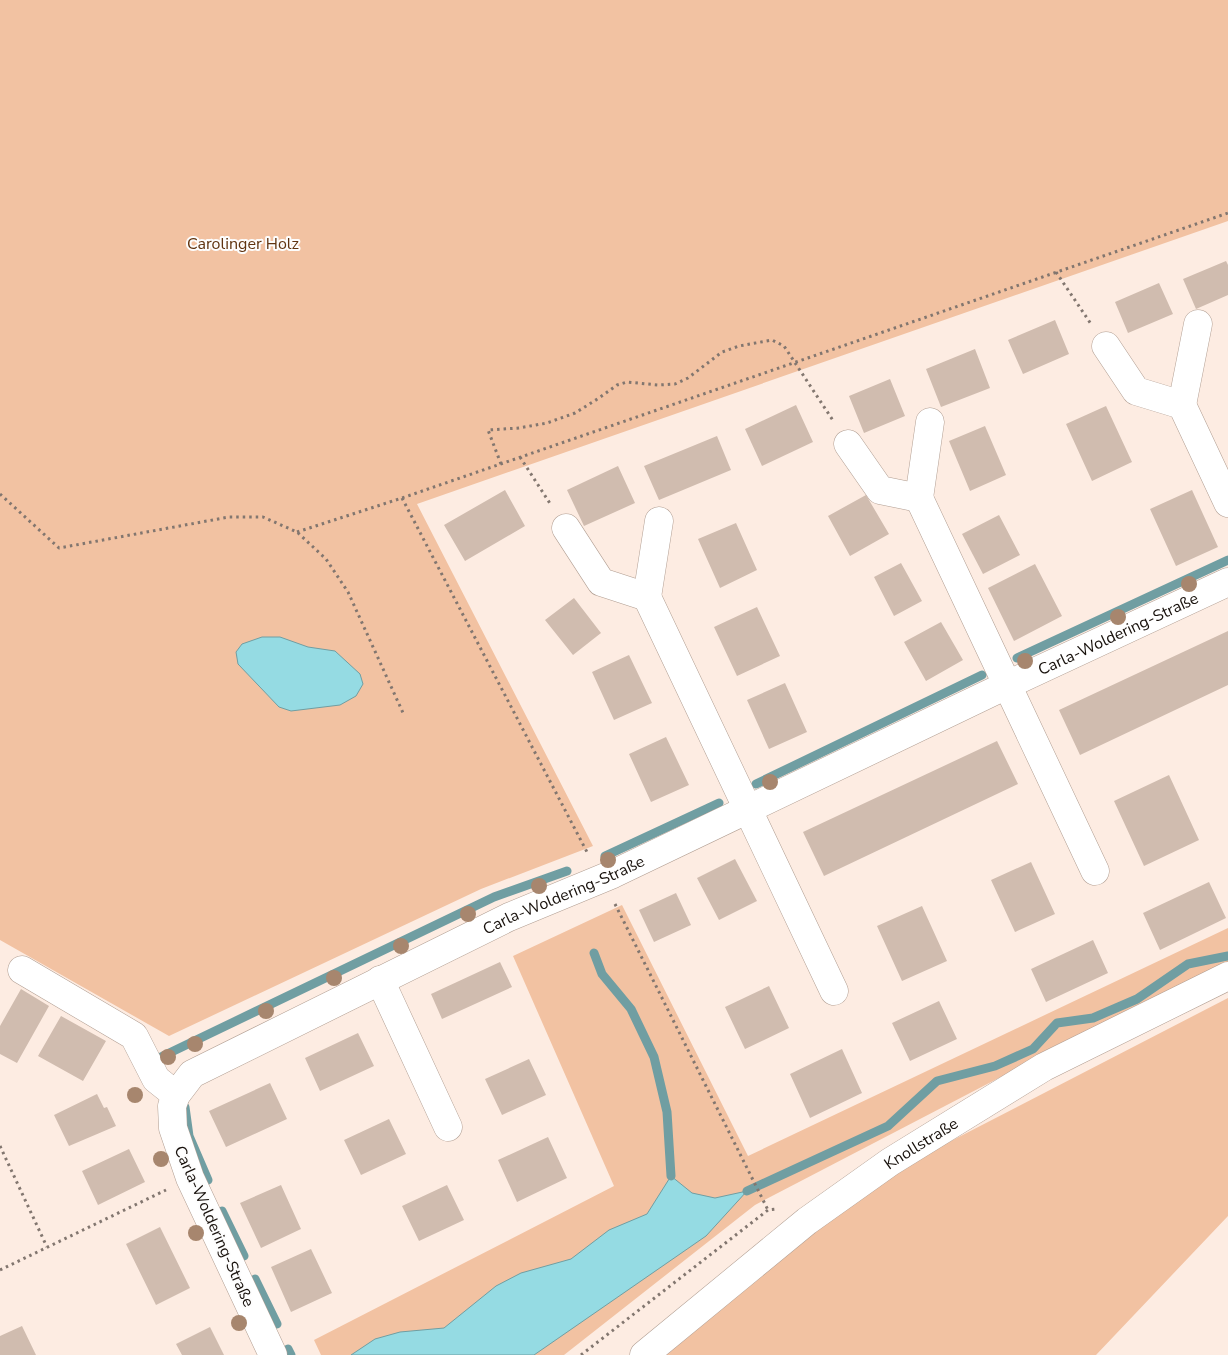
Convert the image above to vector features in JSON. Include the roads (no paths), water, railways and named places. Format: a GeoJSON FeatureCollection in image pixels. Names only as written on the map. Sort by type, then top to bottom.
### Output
{"type":"FeatureCollection","features":[{"type":"Feature","properties":{"kind":"street"},"geometry":{"type":"LineString","coordinates":[[1198,324],[1182,405],[1228,503]]}},
{"type":"Feature","properties":{"kind":"street"},"geometry":{"type":"LineString","coordinates":[[1106,346],[1136,391],[1182,405]]}},
{"type":"Feature","properties":{"kind":"street"},"geometry":{"type":"LineString","coordinates":[[930,422],[919,498],[1095,871]]}},
{"type":"Feature","properties":{"kind":"street"},"geometry":{"type":"LineString","coordinates":[[848,444],[880,490],[919,498]]}},
{"type":"Feature","properties":{"kind":"street"},"geometry":{"type":"LineString","coordinates":[[659,521],[647,598],[834,991]]}},
{"type":"Feature","properties":{"kind":"street"},"geometry":{"type":"LineString","coordinates":[[566,528],[601,582],[647,598]]}},
{"type":"Feature","properties":{"kind":"street","name":"Carla-Woldering-Straße"},"geometry":{"type":"LineString","coordinates":[[273,1355],[190,1178],[173,1128],[172,1106],[176,1095],[192,1074],[509,917],[601,879],[747,811],[1007,685],[1228,582]]}},
{"type":"Feature","properties":{"kind":"street"},"geometry":{"type":"LineString","coordinates":[[22,970],[134,1036],[156,1079],[176,1095]]}},
{"type":"Feature","properties":{"kind":"street","name":"Knollstraße"},"geometry":{"type":"LineString","coordinates":[[644,1355],[807,1221],[890,1162],[1044,1067],[1228,976]]}},
{"type":"Feature","properties":{"kind":"street"},"geometry":{"type":"LineString","coordinates":[[380,980],[448,1127]]}},
{"type":"Feature","properties":{"kind":"water"},"geometry":{"type":"Polygon","coordinates":[[[262,637],[280,637],[308,647],[335,651],[360,674],[363,684],[356,696],[340,705],[291,711],[279,707],[238,664],[236,652],[242,644],[262,637]]]}},
{"type":"Feature","properties":{"kind":"water"},"geometry":{"type":"Polygon","coordinates":[[[671,1176],[692,1193],[715,1198],[747,1191],[706,1236],[534,1355],[351,1355],[375,1339],[400,1332],[444,1328],[496,1286],[521,1273],[571,1259],[609,1230],[647,1214],[671,1176]]]}},
{"type":"Feature","properties":{"kind":"waterway"},"geometry":{"type":"LineString","coordinates":[[1017,658],[1228,560]]}},
{"type":"Feature","properties":{"kind":"waterway"},"geometry":{"type":"LineString","coordinates":[[756,784],[982,675]]}},
{"type":"Feature","properties":{"kind":"waterway"},"geometry":{"type":"LineString","coordinates":[[605,856],[719,803]]}},
{"type":"Feature","properties":{"kind":"waterway"},"geometry":{"type":"LineString","coordinates":[[161,1057],[494,897],[567,871]]}},
{"type":"Feature","properties":{"kind":"waterway"},"geometry":{"type":"LineString","coordinates":[[594,953],[602,974],[631,1009],[654,1057],[667,1112],[671,1176]]}},
{"type":"Feature","properties":{"kind":"waterway"},"geometry":{"type":"LineString","coordinates":[[747,1191],[888,1126],[937,1081],[995,1066],[1033,1049],[1057,1023],[1093,1018],[1137,999],[1188,964],[1228,956]]}},
{"type":"Feature","properties":{"kind":"waterway"},"geometry":{"type":"LineString","coordinates":[[185,1107],[189,1136],[208,1180]]}},
{"type":"Feature","properties":{"kind":"waterway"},"geometry":{"type":"LineString","coordinates":[[222,1211],[244,1256]]}},
{"type":"Feature","properties":{"kind":"waterway"},"geometry":{"type":"LineString","coordinates":[[255,1279],[277,1324]]}},
{"type":"Feature","properties":{"kind":"waterway"},"geometry":{"type":"LineString","coordinates":[[288,1349],[291,1355]]}},
{"type":"Feature","properties":{"kind":"park label","name":"Carolinger Holz"},"geometry":{"type":"Point","coordinates":[243,243]}}]}
